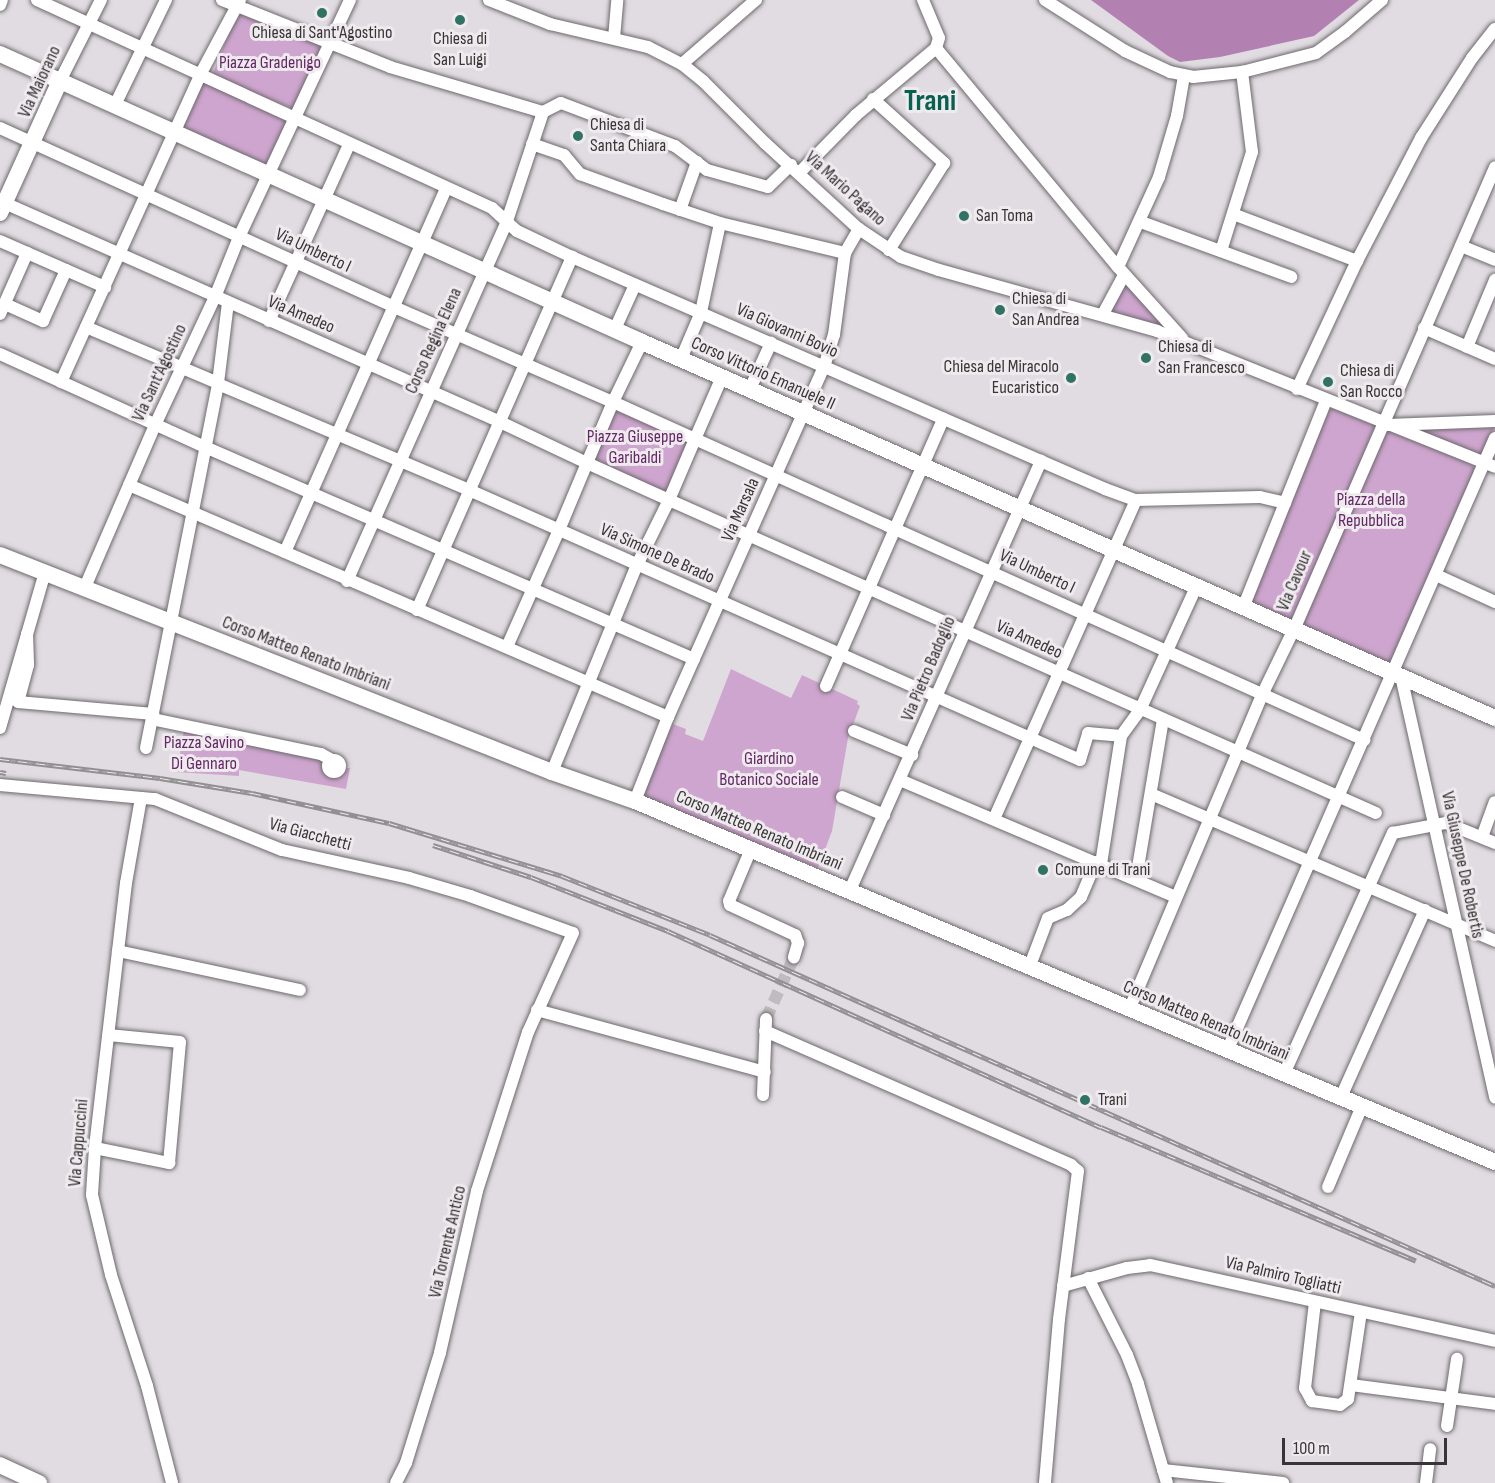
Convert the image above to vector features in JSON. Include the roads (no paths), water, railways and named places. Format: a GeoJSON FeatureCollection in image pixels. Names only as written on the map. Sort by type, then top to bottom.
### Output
{"type":"FeatureCollection","features":[{"type":"Feature","properties":{"kind":"street"},"geometry":{"type":"LineString","coordinates":[[0,6],[2,0]]}},
{"type":"Feature","properties":{"kind":"street"},"geometry":{"type":"LineString","coordinates":[[37,0],[295,120]]}},
{"type":"Feature","properties":{"kind":"street","name":"Via Maiorano"},"geometry":{"type":"LineString","coordinates":[[2,206],[60,81],[101,0]]}},
{"type":"Feature","properties":{"kind":"street"},"geometry":{"type":"LineString","coordinates":[[115,105],[166,0]]}},
{"type":"Feature","properties":{"kind":"street"},"geometry":{"type":"LineString","coordinates":[[222,0],[238,3],[390,67],[543,112],[561,103],[675,146],[707,171],[768,187],[796,169],[873,99],[936,48],[939,38],[923,0]]}},
{"type":"Feature","properties":{"kind":"street"},"geometry":{"type":"LineString","coordinates":[[0,54],[269,174],[350,0]]}},
{"type":"Feature","properties":{"kind":"street","name":"Via Mario Pagano"},"geometry":{"type":"LineString","coordinates":[[489,0],[531,18],[630,41],[659,51],[681,64],[858,229],[901,257],[939,270],[1103,314],[1185,341]]}},
{"type":"Feature","properties":{"kind":"street"},"geometry":{"type":"LineString","coordinates":[[614,38],[617,0]]}},
{"type":"Feature","properties":{"kind":"street"},"geometry":{"type":"LineString","coordinates":[[681,64],[756,0]]}},
{"type":"Feature","properties":{"kind":"street"},"geometry":{"type":"LineString","coordinates":[[1046,0],[1111,43],[1170,72],[1184,76],[1209,77],[1242,72],[1316,52],[1345,32],[1382,0]]}},
{"type":"Feature","properties":{"kind":"street"},"geometry":{"type":"LineString","coordinates":[[61,382],[176,134],[200,75],[238,3]]}},
{"type":"Feature","properties":{"kind":"street"},"geometry":{"type":"LineString","coordinates":[[1297,389],[1357,261],[1421,138],[1472,58],[1495,29]]}},
{"type":"Feature","properties":{"kind":"street"},"geometry":{"type":"LineString","coordinates":[[936,48],[985,110],[1008,134],[1121,271],[1185,341],[1326,401],[1490,465]]}},
{"type":"Feature","properties":{"kind":"street"},"geometry":{"type":"LineString","coordinates":[[1221,251],[1252,152],[1242,72]]}},
{"type":"Feature","properties":{"kind":"street"},"geometry":{"type":"LineString","coordinates":[[1103,314],[1141,222],[1171,136],[1184,76]]}},
{"type":"Feature","properties":{"kind":"street"},"geometry":{"type":"LineString","coordinates":[[873,99],[944,163],[889,250]]}},
{"type":"Feature","properties":{"kind":"street","name":"Corso Regina Elena"},"geometry":{"type":"LineString","coordinates":[[346,581],[507,221],[543,112]]}},
{"type":"Feature","properties":{"kind":"street","name":"Via Giovanni Bovio"},"geometry":{"type":"LineString","coordinates":[[295,120],[492,208],[517,231],[572,257],[1136,500],[1260,496],[1286,503]]}},
{"type":"Feature","properties":{"kind":"street","name":"Via Umberto I"},"geometry":{"type":"LineString","coordinates":[[0,128],[394,308],[613,402]]}},
{"type":"Feature","properties":{"kind":"street"},"geometry":{"type":"LineString","coordinates":[[532,144],[564,155],[580,174],[680,210],[720,223],[845,253]]}},
{"type":"Feature","properties":{"kind":"street"},"geometry":{"type":"LineString","coordinates":[[269,321],[349,145]]}},
{"type":"Feature","properties":{"kind":"street"},"geometry":{"type":"LineString","coordinates":[[680,210],[697,162]]}},
{"type":"Feature","properties":{"kind":"street","name":"Via Cavour"},"geometry":{"type":"LineString","coordinates":[[1129,1010],[1262,695],[1384,424],[1495,166]]}},
{"type":"Feature","properties":{"kind":"street","name":"Corso Vittorio Emanuele II"},"geometry":{"type":"LineString","coordinates":[[269,174],[1243,608]]}},
{"type":"Feature","properties":{"kind":"street","name":"Via Sant'Agostino"},"geometry":{"type":"LineString","coordinates":[[85,587],[155,425],[269,174]]}},
{"type":"Feature","properties":{"kind":"street"},"geometry":{"type":"LineString","coordinates":[[285,552],[336,433],[447,189]]}},
{"type":"Feature","properties":{"kind":"street","name":"Via Amedeo"},"geometry":{"type":"LineString","coordinates":[[2,206],[368,363],[587,463]]}},
{"type":"Feature","properties":{"kind":"street"},"geometry":{"type":"LineString","coordinates":[[1233,214],[1357,261]]}},
{"type":"Feature","properties":{"kind":"street"},"geometry":{"type":"LineString","coordinates":[[1141,222],[1291,277]]}},
{"type":"Feature","properties":{"kind":"street"},"geometry":{"type":"LineString","coordinates":[[681,359],[701,312],[720,223]]}},
{"type":"Feature","properties":{"kind":"street","name":"Via Marsala"},"geometry":{"type":"LineString","coordinates":[[635,801],[668,717],[825,367],[834,335],[845,253],[858,229]]}},
{"type":"Feature","properties":{"kind":"street"},"geometry":{"type":"LineString","coordinates":[[0,241],[105,287]]}},
{"type":"Feature","properties":{"kind":"street"},"geometry":{"type":"LineString","coordinates":[[1461,246],[1495,260]]}},
{"type":"Feature","properties":{"kind":"street"},"geometry":{"type":"LineString","coordinates":[[27,253],[2,309],[44,321],[66,270]]}},
{"type":"Feature","properties":{"kind":"street"},"geometry":{"type":"LineString","coordinates":[[417,610],[498,421],[572,257]]}},
{"type":"Feature","properties":{"kind":"street"},"geometry":{"type":"LineString","coordinates":[[1467,347],[1495,280]]}},
{"type":"Feature","properties":{"kind":"street"},"geometry":{"type":"LineString","coordinates":[[615,329],[635,285]]}},
{"type":"Feature","properties":{"kind":"street"},"geometry":{"type":"LineString","coordinates":[[146,748],[218,383],[228,303]]}},
{"type":"Feature","properties":{"kind":"street","name":"Via Simone De Brado"},"geometry":{"type":"LineString","coordinates":[[86,327],[469,490],[1080,760],[1088,733],[1121,736]]}},
{"type":"Feature","properties":{"kind":"street"},"geometry":{"type":"LineString","coordinates":[[1424,328],[1495,359]]}},
{"type":"Feature","properties":{"kind":"street"},"geometry":{"type":"LineString","coordinates":[[507,647],[613,402],[642,342]]}},
{"type":"Feature","properties":{"kind":"street"},"geometry":{"type":"LineString","coordinates":[[750,389],[771,343]]}},
{"type":"Feature","properties":{"kind":"street"},"geometry":{"type":"LineString","coordinates":[[0,354],[205,447],[694,659]]}},
{"type":"Feature","properties":{"kind":"street"},"geometry":{"type":"LineString","coordinates":[[552,772],[637,565],[669,500],[722,377]]}},
{"type":"Feature","properties":{"kind":"street"},"geometry":{"type":"LineString","coordinates":[[1326,401],[1243,608],[1495,718]]}},
{"type":"Feature","properties":{"kind":"street"},"geometry":{"type":"LineString","coordinates":[[613,402],[695,439]]}},
{"type":"Feature","properties":{"kind":"street"},"geometry":{"type":"LineString","coordinates":[[826,686],[944,419]]}},
{"type":"Feature","properties":{"kind":"street"},"geometry":{"type":"LineString","coordinates":[[1384,424],[1495,421]]}},
{"type":"Feature","properties":{"kind":"street"},"geometry":{"type":"LineString","coordinates":[[1227,1051],[1364,740],[1397,674],[1436,574],[1490,465],[1495,438]]}},
{"type":"Feature","properties":{"kind":"street","name":"Via Umberto I"},"geometry":{"type":"LineString","coordinates":[[695,439],[777,474],[896,530],[991,570],[1166,652],[1364,740]]}},
{"type":"Feature","properties":{"kind":"street","name":"Via Pietro Badoglio"},"geometry":{"type":"LineString","coordinates":[[850,890],[1041,461]]}},
{"type":"Feature","properties":{"kind":"street"},"geometry":{"type":"LineString","coordinates":[[587,463],[669,500]]}},
{"type":"Feature","properties":{"kind":"street"},"geometry":{"type":"LineString","coordinates":[[129,485],[285,552],[346,581],[507,647],[589,685],[668,717]]}},
{"type":"Feature","properties":{"kind":"street","name":"Via Amedeo"},"geometry":{"type":"LineString","coordinates":[[669,500],[1376,813]]}},
{"type":"Feature","properties":{"kind":"street"},"geometry":{"type":"LineString","coordinates":[[994,819],[1136,500]]}},
{"type":"Feature","properties":{"kind":"street","name":"Corso Matteo Renato Imbriani"},"geometry":{"type":"LineString","coordinates":[[0,555],[552,772],[635,801],[1495,1162]]}},
{"type":"Feature","properties":{"kind":"street"},"geometry":{"type":"LineString","coordinates":[[0,728],[45,572]]}},
{"type":"Feature","properties":{"kind":"street"},"geometry":{"type":"LineString","coordinates":[[1436,574],[1495,602]]}},
{"type":"Feature","properties":{"kind":"street"},"geometry":{"type":"LineString","coordinates":[[1029,968],[1048,918],[1067,910],[1081,897],[1099,863],[1121,736],[1140,710],[1196,587]]}},
{"type":"Feature","properties":{"kind":"street"},"geometry":{"type":"LineString","coordinates":[[27,634],[27,665],[18,702],[152,717],[321,754],[332,760]]}},
{"type":"Feature","properties":{"kind":"street","name":"Via Giuseppe De Robertis"},"geometry":{"type":"LineString","coordinates":[[1397,674],[1435,825],[1495,1098]]}},
{"type":"Feature","properties":{"kind":"street"},"geometry":{"type":"LineString","coordinates":[[1136,879],[1163,720]]}},
{"type":"Feature","properties":{"kind":"street"},"geometry":{"type":"LineString","coordinates":[[854,731],[912,754]]}},
{"type":"Feature","properties":{"kind":"street"},"geometry":{"type":"LineString","coordinates":[[900,780],[1175,897]]}},
{"type":"Feature","properties":{"kind":"street","name":"Via Giacchetti"},"geometry":{"type":"LineString","coordinates":[[0,785],[162,801],[282,850],[410,878],[470,896],[573,933]]}},
{"type":"Feature","properties":{"kind":"street"},"geometry":{"type":"LineString","coordinates":[[1151,794],[1210,817],[1495,941]]}},
{"type":"Feature","properties":{"kind":"street"},"geometry":{"type":"LineString","coordinates":[[842,796],[884,815]]}},
{"type":"Feature","properties":{"kind":"street","name":"Via Cappuccini"},"geometry":{"type":"LineString","coordinates":[[141,798],[126,883],[95,1148],[92,1195],[98,1229],[120,1310],[147,1386],[172,1483]]}},
{"type":"Feature","properties":{"kind":"street"},"geometry":{"type":"LineString","coordinates":[[1482,837],[1495,802]]}},
{"type":"Feature","properties":{"kind":"street"},"geometry":{"type":"LineString","coordinates":[[1284,1074],[1393,833],[1446,823],[1495,843]]}},
{"type":"Feature","properties":{"kind":"street"},"geometry":{"type":"LineString","coordinates":[[751,849],[729,901],[730,905],[795,935],[798,943],[794,957]]}},
{"type":"Feature","properties":{"kind":"street"},"geometry":{"type":"LineString","coordinates":[[1341,1097],[1425,910]]}},
{"type":"Feature","properties":{"kind":"street","name":"Via Torrente Antico"},"geometry":{"type":"LineString","coordinates":[[396,1483],[405,1463],[440,1353],[477,1191],[537,1010],[573,933]]}},
{"type":"Feature","properties":{"kind":"street"},"geometry":{"type":"LineString","coordinates":[[118,951],[300,990]]}},
{"type":"Feature","properties":{"kind":"street"},"geometry":{"type":"LineString","coordinates":[[537,1010],[765,1071]]}},
{"type":"Feature","properties":{"kind":"street"},"geometry":{"type":"LineString","coordinates":[[764,1095],[766,1025],[1071,1165],[1078,1171],[1063,1286],[1045,1483]]}},
{"type":"Feature","properties":{"kind":"street"},"geometry":{"type":"LineString","coordinates":[[95,1148],[169,1163],[180,1042],[108,1035]]}},
{"type":"Feature","properties":{"kind":"street"},"geometry":{"type":"LineString","coordinates":[[1328,1187],[1362,1106]]}},
{"type":"Feature","properties":{"kind":"street","name":"Via Palmiro Togliatti"},"geometry":{"type":"LineString","coordinates":[[1063,1286],[1127,1268],[1150,1265],[1495,1341]]}},
{"type":"Feature","properties":{"kind":"street"},"geometry":{"type":"LineString","coordinates":[[1088,1278],[1127,1355],[1167,1483]]}},
{"type":"Feature","properties":{"kind":"street"},"geometry":{"type":"LineString","coordinates":[[1315,1302],[1306,1394],[1312,1401],[1340,1405],[1348,1399],[1361,1312]]}},
{"type":"Feature","properties":{"kind":"street"},"geometry":{"type":"LineString","coordinates":[[1447,1426],[1456,1359]]}},
{"type":"Feature","properties":{"kind":"street"},"geometry":{"type":"LineString","coordinates":[[1351,1385],[1495,1404]]}},
{"type":"Feature","properties":{"kind":"street"},"geometry":{"type":"LineString","coordinates":[[1426,1483],[1430,1449]]}},
{"type":"Feature","properties":{"kind":"street"},"geometry":{"type":"LineString","coordinates":[[0,1466],[39,1483]]}},
{"type":"Feature","properties":{"kind":"street"},"geometry":{"type":"LineString","coordinates":[[1164,1470],[1283,1483]]}},
{"type":"Feature","properties":{"kind":"tunnel"},"geometry":{"type":"LineString","coordinates":[[766,1019],[794,957]]}},
{"type":"Feature","properties":{"kind":"railway"},"geometry":{"type":"LineString","coordinates":[[0,759],[160,778],[252,793],[389,823],[562,876],[710,935],[1495,1286]]}},
{"type":"Feature","properties":{"kind":"railway"},"geometry":{"type":"LineString","coordinates":[[0,772],[6,773]]}},
{"type":"Feature","properties":{"kind":"railway"},"geometry":{"type":"LineString","coordinates":[[433,845],[531,877],[668,931],[1101,1127],[1416,1261]]}},
{"type":"Feature","properties":{"kind":"place","name":"Chiesa di Sant'Agostino"},"geometry":{"type":"Point","coordinates":[322,13]}},
{"type":"Feature","properties":{"kind":"place","name":"Chiesa di San Luigi"},"geometry":{"type":"Point","coordinates":[460,20]}},
{"type":"Feature","properties":{"kind":"place","name":"Chiesa di Santa Chiara"},"geometry":{"type":"Point","coordinates":[578,136]}},
{"type":"Feature","properties":{"kind":"place","name":"San Toma"},"geometry":{"type":"Point","coordinates":[964,216]}},
{"type":"Feature","properties":{"kind":"place","name":"Chiesa di San Andrea"},"geometry":{"type":"Point","coordinates":[1000,310]}},
{"type":"Feature","properties":{"kind":"place","name":"Chiesa di San Francesco"},"geometry":{"type":"Point","coordinates":[1146,358]}},
{"type":"Feature","properties":{"kind":"place","name":"Chiesa del Miracolo Eucaristico"},"geometry":{"type":"Point","coordinates":[1071,378]}},
{"type":"Feature","properties":{"kind":"place","name":"Chiesa di San Rocco"},"geometry":{"type":"Point","coordinates":[1328,382]}},
{"type":"Feature","properties":{"kind":"place","name":"Comune di Trani"},"geometry":{"type":"Point","coordinates":[1043,870]}},
{"type":"Feature","properties":{"kind":"place","name":"Trani"},"geometry":{"type":"Point","coordinates":[1085,1100]}},
{"type":"Feature","properties":{"kind":"district","name":"Trani"},"geometry":{"type":"Point","coordinates":[930,101]}},
{"type":"Feature","properties":{"kind":"park label","name":"Piazza Gradenigo"},"geometry":{"type":"Point","coordinates":[270,63]}},
{"type":"Feature","properties":{"kind":"park label","name":"Piazza Giuseppe Garibaldi"},"geometry":{"type":"Point","coordinates":[635,448]}},
{"type":"Feature","properties":{"kind":"park label","name":"Piazza della Repubblica"},"geometry":{"type":"Point","coordinates":[1371,511]}},
{"type":"Feature","properties":{"kind":"park label","name":"Piazza Savino Di Gennaro"},"geometry":{"type":"Point","coordinates":[204,754]}},
{"type":"Feature","properties":{"kind":"park label","name":"Giardino Botanico Sociale"},"geometry":{"type":"Point","coordinates":[769,770]}}]}
